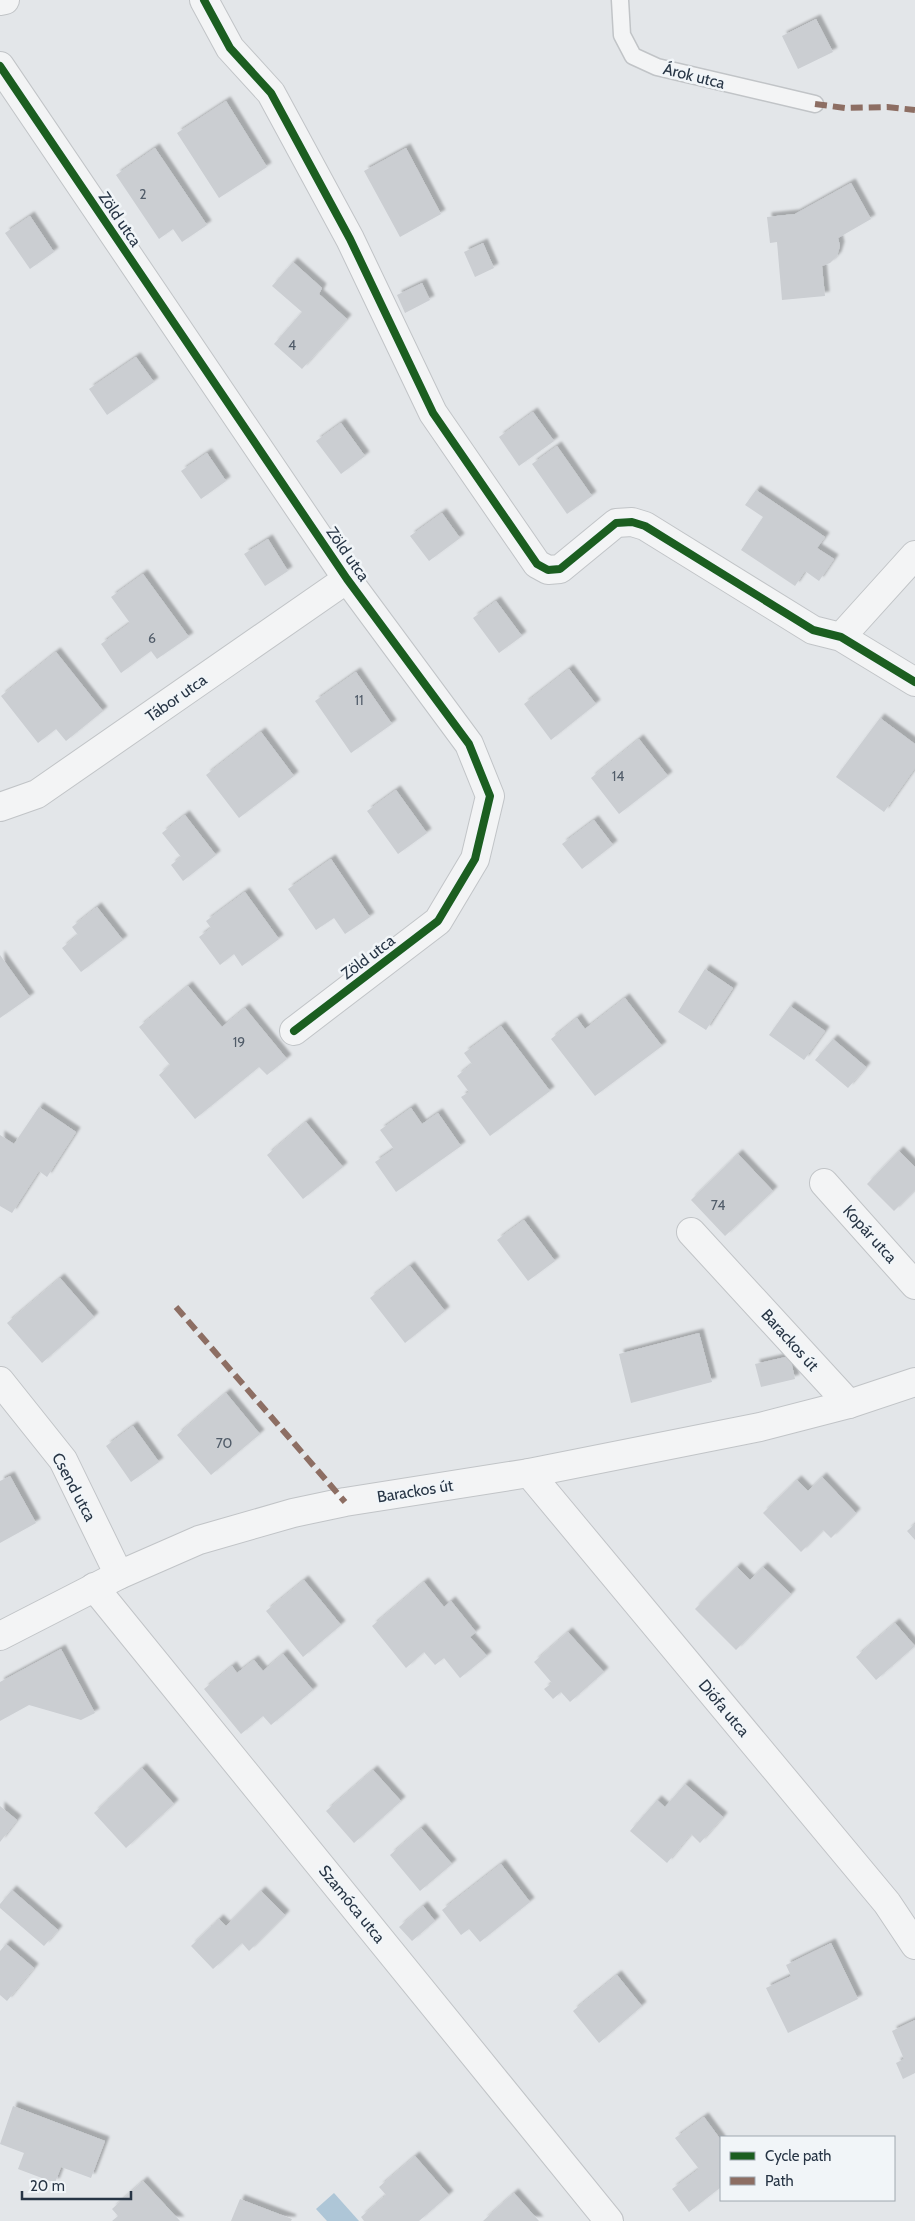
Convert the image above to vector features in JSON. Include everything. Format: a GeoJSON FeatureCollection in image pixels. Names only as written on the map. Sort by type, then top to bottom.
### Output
{"type":"FeatureCollection","features":[{"type":"Feature","properties":{"kind":"street"},"geometry":{"type":"LineString","coordinates":[[0,1],[5,0]]}},
{"type":"Feature","properties":{"kind":"street"},"geometry":{"type":"LineString","coordinates":[[204,0],[230,48],[271,93],[350,239],[433,413],[537,564],[548,570],[560,569],[616,523],[632,522],[646,526],[813,630],[841,637],[915,682]]}},
{"type":"Feature","properties":{"kind":"street","name":"Zöld utca"},"geometry":{"type":"LineString","coordinates":[[0,66],[347,579],[469,744],[490,796],[474,859],[438,921],[294,1031]]}},
{"type":"Feature","properties":{"kind":"street"},"geometry":{"type":"LineString","coordinates":[[841,637],[915,555]]}},
{"type":"Feature","properties":{"kind":"street","name":"Tábor utca"},"geometry":{"type":"LineString","coordinates":[[0,807],[37,794],[347,579]]}},
{"type":"Feature","properties":{"kind":"street","name":"Kopár utca"},"geometry":{"type":"LineString","coordinates":[[824,1184],[915,1285]]}},
{"type":"Feature","properties":{"kind":"street","name":"Barackos út"},"geometry":{"type":"LineString","coordinates":[[691,1232],[849,1404]]}},
{"type":"Feature","properties":{"kind":"street","name":"Csend utca"},"geometry":{"type":"LineString","coordinates":[[0,1381],[63,1460],[119,1575]]}},
{"type":"Feature","properties":{"kind":"street","name":"Barackos út"},"geometry":{"type":"LineString","coordinates":[[0,1636],[94,1587],[199,1540],[293,1513],[345,1502],[529,1474],[760,1426],[849,1404],[915,1382]]}},
{"type":"Feature","properties":{"kind":"street","name":"Diófa utca"},"geometry":{"type":"LineString","coordinates":[[529,1474],[887,1903],[915,1945]]}},
{"type":"Feature","properties":{"kind":"street","name":"Szamóca utca"},"geometry":{"type":"LineString","coordinates":[[94,1587],[609,2221]]}},
{"type":"Feature","properties":{"kind":"lane","name":"Árok utca"},"geometry":{"type":"LineString","coordinates":[[620,0],[622,36],[633,56],[656,68],[815,104]]}},
{"type":"Feature","properties":{"kind":"water"},"geometry":{"type":"Polygon","coordinates":[[[334,2193],[359,2221],[327,2221],[316,2209],[334,2193]]]}},
{"type":"Feature","properties":{"kind":"building"},"geometry":{"type":"Polygon","coordinates":[[[816,19],[833,52],[798,69],[782,36],[816,19]]]}},
{"type":"Feature","properties":{"kind":"building"},"geometry":{"type":"Polygon","coordinates":[[[226,101],[267,167],[219,198],[177,133],[226,101]]]}},
{"type":"Feature","properties":{"kind":"building"},"geometry":{"type":"Polygon","coordinates":[[[155,148],[207,225],[182,242],[173,229],[159,239],[116,175],[155,148]]]}},
{"type":"Feature","properties":{"kind":"building"},"geometry":{"type":"Polygon","coordinates":[[[406,148],[441,214],[400,237],[364,171],[406,148]]]}},
{"type":"Feature","properties":{"kind":"building"},"geometry":{"type":"Polygon","coordinates":[[[851,183],[871,219],[838,238],[840,246],[837,256],[830,263],[822,266],[825,296],[782,300],[777,242],[770,243],[767,217],[795,214],[851,183]]]}},
{"type":"Feature","properties":{"kind":"building"},"geometry":{"type":"Polygon","coordinates":[[[30,216],[54,252],[30,269],[5,233],[30,216]]]}},
{"type":"Feature","properties":{"kind":"building"},"geometry":{"type":"Polygon","coordinates":[[[483,243],[494,268],[475,277],[464,252],[483,243]]]}},
{"type":"Feature","properties":{"kind":"building"},"geometry":{"type":"Polygon","coordinates":[[[293,262],[322,288],[319,294],[347,319],[302,369],[274,344],[302,312],[272,286],[293,262]]]}},
{"type":"Feature","properties":{"kind":"building"},"geometry":{"type":"Polygon","coordinates":[[[422,283],[430,300],[405,313],[397,295],[422,283]]]}},
{"type":"Feature","properties":{"kind":"building"},"geometry":{"type":"Polygon","coordinates":[[[136,357],[154,382],[107,415],[89,389],[136,357]]]}},
{"type":"Feature","properties":{"kind":"building"},"geometry":{"type":"Polygon","coordinates":[[[533,412],[554,441],[519,466],[499,437],[533,412]]]}},
{"type":"Feature","properties":{"kind":"building"},"geometry":{"type":"Polygon","coordinates":[[[341,423],[365,456],[341,474],[316,441],[341,423]]]}},
{"type":"Feature","properties":{"kind":"building"},"geometry":{"type":"Polygon","coordinates":[[[557,446],[592,496],[567,514],[532,464],[557,446]]]}},
{"type":"Feature","properties":{"kind":"building"},"geometry":{"type":"Polygon","coordinates":[[[207,453],[226,481],[201,499],[181,471],[207,453]]]}},
{"type":"Feature","properties":{"kind":"building"},"geometry":{"type":"Polygon","coordinates":[[[756,490],[825,537],[817,548],[834,559],[819,581],[805,571],[795,586],[741,550],[763,517],[745,505],[756,490]]]}},
{"type":"Feature","properties":{"kind":"building"},"geometry":{"type":"Polygon","coordinates":[[[442,513],[460,538],[429,561],[410,536],[442,513]]]}},
{"type":"Feature","properties":{"kind":"building"},"geometry":{"type":"Polygon","coordinates":[[[268,539],[288,571],[265,586],[244,554],[268,539]]]}},
{"type":"Feature","properties":{"kind":"building"},"geometry":{"type":"Polygon","coordinates":[[[143,574],[189,637],[157,659],[151,651],[121,673],[101,644],[130,623],[111,597],[143,574]]]}},
{"type":"Feature","properties":{"kind":"building"},"geometry":{"type":"Polygon","coordinates":[[[496,601],[522,636],[499,653],[473,618],[496,601]]]}},
{"type":"Feature","properties":{"kind":"building"},"geometry":{"type":"Polygon","coordinates":[[[56,652],[103,711],[66,741],[56,729],[38,743],[1,696],[56,652]]]}},
{"type":"Feature","properties":{"kind":"building"},"geometry":{"type":"Polygon","coordinates":[[[569,669],[596,704],[551,740],[524,704],[569,669]]]}},
{"type":"Feature","properties":{"kind":"building"},"geometry":{"type":"Polygon","coordinates":[[[356,672],[392,724],[351,753],[315,701],[356,672]]]}},
{"type":"Feature","properties":{"kind":"building"},"geometry":{"type":"Polygon","coordinates":[[[880,718],[915,744],[915,768],[884,812],[836,777],[880,718]]]}},
{"type":"Feature","properties":{"kind":"building"},"geometry":{"type":"Polygon","coordinates":[[[261,732],[294,776],[239,818],[206,775],[261,732]]]}},
{"type":"Feature","properties":{"kind":"building"},"geometry":{"type":"Polygon","coordinates":[[[639,739],[668,776],[619,814],[591,778],[639,739]]]}},
{"type":"Feature","properties":{"kind":"building"},"geometry":{"type":"Polygon","coordinates":[[[396,790],[427,833],[398,854],[367,811],[396,790]]]}},
{"type":"Feature","properties":{"kind":"building"},"geometry":{"type":"Polygon","coordinates":[[[185,815],[216,855],[183,881],[171,865],[181,857],[162,833],[185,815]]]}},
{"type":"Feature","properties":{"kind":"building"},"geometry":{"type":"Polygon","coordinates":[[[594,820],[613,845],[582,869],[562,844],[594,820]]]}},
{"type":"Feature","properties":{"kind":"building"},"geometry":{"type":"Polygon","coordinates":[[[331,859],[370,917],[345,934],[334,918],[316,930],[288,889],[331,859]]]}},
{"type":"Feature","properties":{"kind":"building"},"geometry":{"type":"Polygon","coordinates":[[[245,892],[279,939],[242,966],[234,954],[220,965],[199,937],[211,928],[206,921],[245,892]]]}},
{"type":"Feature","properties":{"kind":"building"},"geometry":{"type":"Polygon","coordinates":[[[97,907],[123,940],[81,972],[62,948],[78,935],[72,927],[97,907]]]}},
{"type":"Feature","properties":{"kind":"building"},"geometry":{"type":"Polygon","coordinates":[[[0,955],[30,997],[0,1018],[0,955]]]}},
{"type":"Feature","properties":{"kind":"building"},"geometry":{"type":"Polygon","coordinates":[[[705,969],[733,988],[706,1030],[678,1012],[705,969]]]}},
{"type":"Feature","properties":{"kind":"building"},"geometry":{"type":"Polygon","coordinates":[[[188,986],[222,1027],[245,1008],[287,1059],[267,1075],[259,1067],[195,1119],[159,1075],[170,1065],[139,1027],[188,986]]]}},
{"type":"Feature","properties":{"kind":"building"},"geometry":{"type":"Polygon","coordinates":[[[625,998],[662,1046],[595,1096],[551,1039],[577,1018],[585,1029],[625,998]]]}},
{"type":"Feature","properties":{"kind":"building"},"geometry":{"type":"Polygon","coordinates":[[[790,1006],[825,1031],[804,1060],[769,1035],[790,1006]]]}},
{"type":"Feature","properties":{"kind":"building"},"geometry":{"type":"Polygon","coordinates":[[[501,1026],[550,1091],[490,1136],[461,1097],[469,1092],[457,1076],[472,1064],[464,1053],[501,1026]]]}},
{"type":"Feature","properties":{"kind":"building"},"geometry":{"type":"Polygon","coordinates":[[[833,1039],[866,1067],[848,1088],[815,1060],[833,1039]]]}},
{"type":"Feature","properties":{"kind":"building"},"geometry":{"type":"Polygon","coordinates":[[[39,1107],[76,1132],[47,1177],[39,1171],[12,1213],[0,1206],[0,1135],[14,1144],[39,1107]]]}},
{"type":"Feature","properties":{"kind":"building"},"geometry":{"type":"Polygon","coordinates":[[[411,1108],[422,1124],[438,1113],[461,1146],[396,1192],[375,1162],[394,1149],[380,1130],[411,1108]]]}},
{"type":"Feature","properties":{"kind":"building"},"geometry":{"type":"Polygon","coordinates":[[[306,1122],[343,1167],[303,1199],[267,1155],[306,1122]]]}},
{"type":"Feature","properties":{"kind":"building"},"geometry":{"type":"Polygon","coordinates":[[[899,1151],[915,1167],[915,1190],[894,1211],[867,1184],[899,1151]]]}},
{"type":"Feature","properties":{"kind":"building"},"geometry":{"type":"Polygon","coordinates":[[[738,1154],[773,1191],[725,1236],[691,1200],[738,1154]]]}},
{"type":"Feature","properties":{"kind":"building"},"geometry":{"type":"Polygon","coordinates":[[[524,1220],[555,1261],[528,1281],[497,1240],[524,1220]]]}},
{"type":"Feature","properties":{"kind":"building"},"geometry":{"type":"Polygon","coordinates":[[[410,1266],[445,1311],[405,1343],[370,1298],[410,1266]]]}},
{"type":"Feature","properties":{"kind":"building"},"geometry":{"type":"Polygon","coordinates":[[[60,1278],[94,1317],[42,1363],[7,1323],[60,1278]]]}},
{"type":"Feature","properties":{"kind":"building"},"geometry":{"type":"Polygon","coordinates":[[[699,1333],[712,1382],[631,1403],[619,1354],[699,1333]]]}},
{"type":"Feature","properties":{"kind":"building"},"geometry":{"type":"Polygon","coordinates":[[[790,1356],[795,1379],[761,1387],[755,1364],[790,1356]]]}},
{"type":"Feature","properties":{"kind":"building"},"geometry":{"type":"Polygon","coordinates":[[[226,1393],[260,1434],[211,1475],[177,1435],[226,1393]]]}},
{"type":"Feature","properties":{"kind":"building"},"geometry":{"type":"Polygon","coordinates":[[[133,1426],[159,1462],[131,1482],[106,1446],[133,1426]]]}},
{"type":"Feature","properties":{"kind":"building"},"geometry":{"type":"Polygon","coordinates":[[[10,1476],[36,1523],[0,1543],[0,1481],[10,1476]]]}},
{"type":"Feature","properties":{"kind":"building"},"geometry":{"type":"Polygon","coordinates":[[[822,1477],[856,1513],[831,1538],[823,1530],[801,1552],[763,1513],[797,1480],[808,1491],[822,1477]]]}},
{"type":"Feature","properties":{"kind":"building"},"geometry":{"type":"Polygon","coordinates":[[[915,1524],[915,1540],[907,1531],[915,1524]]]}},
{"type":"Feature","properties":{"kind":"building"},"geometry":{"type":"Polygon","coordinates":[[[737,1567],[750,1580],[763,1567],[791,1594],[736,1650],[695,1609],[737,1567]]]}},
{"type":"Feature","properties":{"kind":"building"},"geometry":{"type":"Polygon","coordinates":[[[304,1580],[341,1625],[303,1657],[266,1611],[304,1580]]]}},
{"type":"Feature","properties":{"kind":"building"},"geometry":{"type":"Polygon","coordinates":[[[424,1582],[444,1607],[451,1601],[476,1632],[470,1637],[487,1656],[460,1678],[444,1658],[435,1665],[424,1652],[406,1668],[372,1626],[424,1582]]]}},
{"type":"Feature","properties":{"kind":"building"},"geometry":{"type":"Polygon","coordinates":[[[895,1623],[915,1646],[876,1680],[856,1657],[895,1623]]]}},
{"type":"Feature","properties":{"kind":"building"},"geometry":{"type":"Polygon","coordinates":[[[568,1632],[604,1672],[570,1702],[561,1692],[553,1699],[544,1689],[552,1683],[534,1662],[568,1632]]]}},
{"type":"Feature","properties":{"kind":"building"},"geometry":{"type":"Polygon","coordinates":[[[61,1649],[95,1713],[81,1720],[29,1705],[0,1721],[0,1682],[61,1649]]]}},
{"type":"Feature","properties":{"kind":"building"},"geometry":{"type":"Polygon","coordinates":[[[283,1654],[313,1690],[271,1725],[263,1716],[241,1734],[204,1689],[232,1666],[237,1673],[254,1660],[263,1671],[283,1654]]]}},
{"type":"Feature","properties":{"kind":"building"},"geometry":{"type":"Polygon","coordinates":[[[142,1768],[174,1804],[126,1848],[94,1813],[142,1768]]]}},
{"type":"Feature","properties":{"kind":"building"},"geometry":{"type":"Polygon","coordinates":[[[373,1770],[401,1801],[354,1843],[326,1811],[373,1770]]]}},
{"type":"Feature","properties":{"kind":"building"},"geometry":{"type":"Polygon","coordinates":[[[685,1784],[723,1817],[700,1843],[691,1834],[667,1863],[630,1831],[657,1800],[665,1807],[685,1784]]]}},
{"type":"Feature","properties":{"kind":"building"},"geometry":{"type":"Polygon","coordinates":[[[0,1806],[17,1820],[0,1842],[0,1806]]]}},
{"type":"Feature","properties":{"kind":"building"},"geometry":{"type":"Polygon","coordinates":[[[421,1828],[452,1864],[420,1891],[390,1855],[421,1828]]]}},
{"type":"Feature","properties":{"kind":"building"},"geometry":{"type":"Polygon","coordinates":[[[501,1864],[530,1902],[480,1942],[469,1929],[461,1935],[442,1910],[501,1864]]]}},
{"type":"Feature","properties":{"kind":"building"},"geometry":{"type":"Polygon","coordinates":[[[12,1890],[58,1930],[44,1946],[0,1908],[0,1904],[12,1890]]]}},
{"type":"Feature","properties":{"kind":"building"},"geometry":{"type":"Polygon","coordinates":[[[261,1891],[285,1915],[249,1951],[242,1943],[213,1969],[191,1946],[219,1919],[226,1926],[261,1891]]]}},
{"type":"Feature","properties":{"kind":"building"},"geometry":{"type":"Polygon","coordinates":[[[423,1906],[435,1921],[412,1941],[399,1927],[423,1906]]]}},
{"type":"Feature","properties":{"kind":"building"},"geometry":{"type":"Polygon","coordinates":[[[831,1943],[858,1999],[788,2033],[766,1988],[791,1976],[786,1965],[831,1943]]]}},
{"type":"Feature","properties":{"kind":"building"},"geometry":{"type":"Polygon","coordinates":[[[6,1944],[34,1968],[7,2001],[0,1995],[0,1951],[6,1944]]]}},
{"type":"Feature","properties":{"kind":"building"},"geometry":{"type":"Polygon","coordinates":[[[617,1975],[642,2006],[599,2043],[573,2011],[617,1975]]]}},
{"type":"Feature","properties":{"kind":"building"},"geometry":{"type":"Polygon","coordinates":[[[915,2020],[915,2073],[903,2079],[896,2063],[904,2059],[892,2031],[915,2020]]]}},
{"type":"Feature","properties":{"kind":"building"},"geometry":{"type":"Polygon","coordinates":[[[13,2106],[105,2141],[91,2178],[61,2167],[55,2183],[18,2169],[24,2153],[0,2144],[13,2106]]]}},
{"type":"Feature","properties":{"kind":"building"},"geometry":{"type":"Polygon","coordinates":[[[704,2117],[720,2139],[720,2188],[689,2212],[672,2189],[699,2169],[675,2138],[704,2117]]]}},
{"type":"Feature","properties":{"kind":"building"},"geometry":{"type":"Polygon","coordinates":[[[415,2156],[449,2195],[419,2221],[364,2221],[361,2217],[386,2195],[379,2187],[415,2156]]]}},
{"type":"Feature","properties":{"kind":"building"},"geometry":{"type":"Polygon","coordinates":[[[143,2181],[180,2221],[112,2221],[118,2216],[112,2209],[143,2181]]]}},
{"type":"Feature","properties":{"kind":"building"},"geometry":{"type":"Polygon","coordinates":[[[514,2193],[539,2221],[483,2221],[514,2193]]]}},
{"type":"Feature","properties":{"kind":"building"},"geometry":{"type":"Polygon","coordinates":[[[240,2199],[292,2219],[291,2221],[231,2221],[240,2199]]]}},
{"type":"Feature","properties":{"kind":"marked path"},"geometry":{"type":"LineString","coordinates":[[815,104],[845,108],[887,107],[915,110]]}},
{"type":"Feature","properties":{"kind":"marked path"},"geometry":{"type":"LineString","coordinates":[[176,1307],[345,1502]]}},
{"type":"Feature","properties":{"kind":"cycle path"},"geometry":{"type":"LineString","coordinates":[[204,0],[230,48],[271,93],[350,239],[433,413],[537,564],[548,570],[560,569],[616,523],[632,522],[645,526],[813,630],[841,637],[915,682]]}},
{"type":"Feature","properties":{"kind":"cycle path"},"geometry":{"type":"LineString","coordinates":[[0,66],[347,579],[469,744],[490,796],[475,859],[438,921],[294,1031]]}}]}
